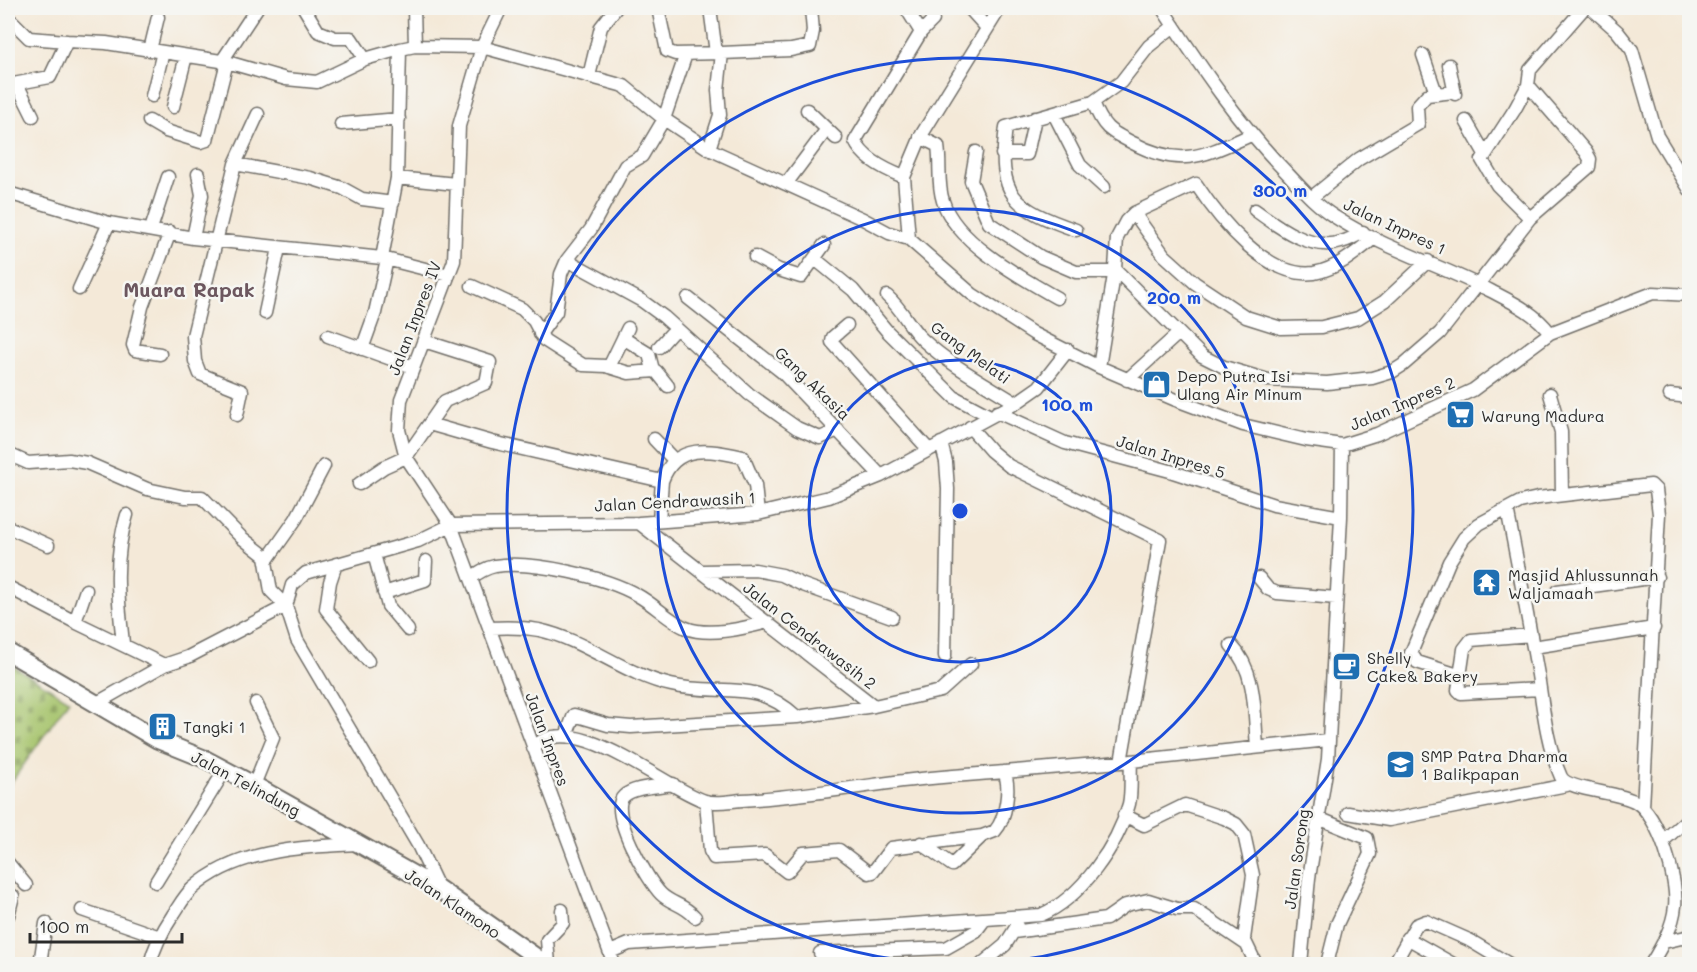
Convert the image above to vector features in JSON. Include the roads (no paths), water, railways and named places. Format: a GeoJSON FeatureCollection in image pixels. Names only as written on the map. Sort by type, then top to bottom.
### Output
{"type":"FeatureCollection","features":[{"type":"Feature","properties":{"kind":"main road","name":"Jalan Telindung"},"geometry":{"type":"LineString","coordinates":[[8,652],[158,740],[254,784],[359,844]]}},
{"type":"Feature","properties":{"kind":"main road","name":"Jalan Klamono"},"geometry":{"type":"LineString","coordinates":[[359,844],[439,889],[547,964]]}},
{"type":"Feature","properties":{"kind":"street"},"geometry":{"type":"LineString","coordinates":[[149,121],[166,131],[201,142],[207,140],[224,62],[257,8]]}},
{"type":"Feature","properties":{"kind":"street"},"geometry":{"type":"LineString","coordinates":[[304,8],[318,32],[335,38],[351,38],[364,59]]}},
{"type":"Feature","properties":{"kind":"street"},"geometry":{"type":"LineString","coordinates":[[414,8],[415,46]]}},
{"type":"Feature","properties":{"kind":"street","name":"Jalan Inpres IV"},"geometry":{"type":"LineString","coordinates":[[452,525],[406,457],[399,430],[401,400],[454,261],[459,126],[482,47],[501,8]]}},
{"type":"Feature","properties":{"kind":"street"},"geometry":{"type":"LineString","coordinates":[[589,76],[601,27],[616,8]]}},
{"type":"Feature","properties":{"kind":"street"},"geometry":{"type":"LineString","coordinates":[[658,8],[667,51],[686,54],[791,50],[810,46],[813,31],[811,8]]}},
{"type":"Feature","properties":{"kind":"street"},"geometry":{"type":"LineString","coordinates":[[709,148],[720,115],[719,53],[710,8]]}},
{"type":"Feature","properties":{"kind":"street"},"geometry":{"type":"LineString","coordinates":[[906,8],[921,32]]}},
{"type":"Feature","properties":{"kind":"street"},"geometry":{"type":"LineString","coordinates":[[969,8],[987,28]]}},
{"type":"Feature","properties":{"kind":"street"},"geometry":{"type":"LineString","coordinates":[[909,239],[904,177],[920,137],[1000,8]]}},
{"type":"Feature","properties":{"kind":"street","name":"Jalan Inpres 1"},"geometry":{"type":"LineString","coordinates":[[1162,8],[1222,98],[1251,135],[1311,198],[1332,216],[1478,285],[1535,316],[1550,333]]}},
{"type":"Feature","properties":{"kind":"street"},"geometry":{"type":"LineString","coordinates":[[1530,218],[1490,176],[1482,162],[1528,85],[1530,70],[1584,8]]}},
{"type":"Feature","properties":{"kind":"street"},"geometry":{"type":"LineString","coordinates":[[1591,8],[1617,31],[1632,50],[1657,136],[1672,165],[1689,189]]}},
{"type":"Feature","properties":{"kind":"street"},"geometry":{"type":"LineString","coordinates":[[150,50],[158,17]]}},
{"type":"Feature","properties":{"kind":"street"},"geometry":{"type":"LineString","coordinates":[[904,177],[882,168],[858,147],[855,141],[921,32],[933,20]]}},
{"type":"Feature","properties":{"kind":"street"},"geometry":{"type":"LineString","coordinates":[[8,22],[13,22],[29,38],[106,43],[164,52],[224,62],[286,79],[317,82],[364,59],[415,46],[482,47],[624,86],[664,119],[709,148],[889,233],[909,239],[994,310],[1034,334],[1099,367],[1127,380],[1251,427],[1300,439],[1342,444]]}},
{"type":"Feature","properties":{"kind":"street"},"geometry":{"type":"LineString","coordinates":[[1076,230],[1040,216],[1008,192],[1003,174],[1002,154],[1006,127],[1093,102],[1121,82],[1149,46],[1174,26]]}},
{"type":"Feature","properties":{"kind":"street"},"geometry":{"type":"LineString","coordinates":[[33,116],[12,85],[50,77],[67,41]]}},
{"type":"Feature","properties":{"kind":"street"},"geometry":{"type":"LineString","coordinates":[[362,349],[375,313],[397,178],[400,49]]}},
{"type":"Feature","properties":{"kind":"street"},"geometry":{"type":"LineString","coordinates":[[152,96],[164,52]]}},
{"type":"Feature","properties":{"kind":"street"},"geometry":{"type":"LineString","coordinates":[[540,334],[556,312],[561,274],[567,260],[591,229],[625,166],[642,156],[664,119],[686,54]]}},
{"type":"Feature","properties":{"kind":"street"},"geometry":{"type":"LineString","coordinates":[[173,107],[186,56]]}},
{"type":"Feature","properties":{"kind":"street"},"geometry":{"type":"LineString","coordinates":[[1422,56],[1436,93]]}},
{"type":"Feature","properties":{"kind":"street"},"geometry":{"type":"LineString","coordinates":[[1311,198],[1359,159],[1418,124],[1417,106],[1421,100],[1436,93],[1454,93],[1449,65]]}},
{"type":"Feature","properties":{"kind":"street"},"geometry":{"type":"LineString","coordinates":[[976,152],[971,181],[989,223],[1041,257],[1076,272],[1114,270],[1202,356],[1256,378],[1327,383],[1372,378],[1392,372],[1440,333],[1530,218],[1584,171],[1590,162],[1586,152],[1528,85]]}},
{"type":"Feature","properties":{"kind":"street"},"geometry":{"type":"LineString","coordinates":[[1093,102],[1101,121],[1111,132],[1153,154],[1173,158],[1201,156],[1251,135]]}},
{"type":"Feature","properties":{"kind":"street"},"geometry":{"type":"LineString","coordinates":[[786,184],[832,133],[807,110]]}},
{"type":"Feature","properties":{"kind":"street"},"geometry":{"type":"LineString","coordinates":[[237,415],[242,392],[200,374],[195,361],[193,336],[214,240],[235,164],[258,114]]}},
{"type":"Feature","properties":{"kind":"street"},"geometry":{"type":"LineString","coordinates":[[1054,114],[1080,165],[1104,187]]}},
{"type":"Feature","properties":{"kind":"street"},"geometry":{"type":"LineString","coordinates":[[1002,154],[1027,154],[1035,118]]}},
{"type":"Feature","properties":{"kind":"street"},"geometry":{"type":"LineString","coordinates":[[341,124],[399,119]]}},
{"type":"Feature","properties":{"kind":"street"},"geometry":{"type":"LineString","coordinates":[[1466,121],[1485,154]]}},
{"type":"Feature","properties":{"kind":"street"},"geometry":{"type":"LineString","coordinates":[[920,137],[938,146],[939,185],[950,220],[971,240],[1023,278],[1057,298]]}},
{"type":"Feature","properties":{"kind":"street"},"geometry":{"type":"LineString","coordinates":[[235,164],[310,178],[342,188],[362,199],[393,203]]}},
{"type":"Feature","properties":{"kind":"street"},"geometry":{"type":"LineString","coordinates":[[193,238],[202,195],[198,174]]}},
{"type":"Feature","properties":{"kind":"street"},"geometry":{"type":"LineString","coordinates":[[151,229],[168,177]]}},
{"type":"Feature","properties":{"kind":"street"},"geometry":{"type":"LineString","coordinates":[[397,178],[456,184]]}},
{"type":"Feature","properties":{"kind":"street"},"geometry":{"type":"LineString","coordinates":[[1099,367],[1117,238],[1126,221],[1134,213],[1196,184],[1211,206],[1238,236],[1277,265],[1299,272],[1316,272],[1331,267],[1353,255],[1368,235]]}},
{"type":"Feature","properties":{"kind":"street"},"geometry":{"type":"LineString","coordinates":[[8,193],[110,223],[170,232],[193,238],[385,258],[449,275]]}},
{"type":"Feature","properties":{"kind":"street"},"geometry":{"type":"LineString","coordinates":[[1255,210],[1284,230],[1318,243],[1340,243],[1368,235]]}},
{"type":"Feature","properties":{"kind":"street"},"geometry":{"type":"LineString","coordinates":[[1134,213],[1164,255],[1195,284],[1246,317],[1281,328],[1322,327],[1358,318],[1385,301],[1428,261]]}},
{"type":"Feature","properties":{"kind":"street"},"geometry":{"type":"LineString","coordinates":[[79,289],[110,223]]}},
{"type":"Feature","properties":{"kind":"street"},"geometry":{"type":"LineString","coordinates":[[160,354],[135,350],[133,345],[142,307],[170,232]]}},
{"type":"Feature","properties":{"kind":"street"},"geometry":{"type":"LineString","coordinates":[[755,257],[799,277],[804,276],[824,245]]}},
{"type":"Feature","properties":{"kind":"street"},"geometry":{"type":"LineString","coordinates":[[266,313],[279,248]]}},
{"type":"Feature","properties":{"kind":"street","name":"Jalan Inpres 5"},"geometry":{"type":"LineString","coordinates":[[815,259],[853,290],[887,331],[954,397],[1065,443],[1170,471],[1274,505],[1341,517]]}},
{"type":"Feature","properties":{"kind":"street"},"geometry":{"type":"LineString","coordinates":[[567,260],[626,291],[676,328],[749,394],[797,428],[820,438],[838,430]]}},
{"type":"Feature","properties":{"kind":"street"},"geometry":{"type":"LineString","coordinates":[[472,286],[522,309],[534,321],[540,334],[550,345],[583,365],[609,367],[629,373],[652,370],[658,372],[668,386]]}},
{"type":"Feature","properties":{"kind":"street","name":"Jalan Inpres 2"},"geometry":{"type":"LineString","coordinates":[[1328,759],[1341,517],[1342,444],[1377,434],[1460,397],[1488,381],[1550,333],[1653,293],[1689,295]]}},
{"type":"Feature","properties":{"kind":"street","name":"Gang Melati"},"geometry":{"type":"LineString","coordinates":[[887,296],[902,309],[910,326],[922,339],[956,366],[1016,404]]}},
{"type":"Feature","properties":{"kind":"street","name":"Gang Akasia"},"geometry":{"type":"LineString","coordinates":[[688,298],[782,372],[881,476]]}},
{"type":"Feature","properties":{"kind":"street"},"geometry":{"type":"LineString","coordinates":[[847,325],[833,337],[832,342],[929,450]]}},
{"type":"Feature","properties":{"kind":"street"},"geometry":{"type":"LineString","coordinates":[[659,347],[676,328]]}},
{"type":"Feature","properties":{"kind":"street"},"geometry":{"type":"LineString","coordinates":[[609,367],[625,333],[649,354],[652,370]]}},
{"type":"Feature","properties":{"kind":"street"},"geometry":{"type":"LineString","coordinates":[[1127,380],[1179,333]]}},
{"type":"Feature","properties":{"kind":"street"},"geometry":{"type":"LineString","coordinates":[[328,336],[412,367]]}},
{"type":"Feature","properties":{"kind":"street"},"geometry":{"type":"LineString","coordinates":[[358,484],[384,466],[406,457],[445,401],[486,382],[491,365],[424,341]]}},
{"type":"Feature","properties":{"kind":"street","name":"Jalan Cendrawasih 1"},"geometry":{"type":"LineString","coordinates":[[452,525],[639,523],[758,514],[829,497],[881,476],[993,414],[1016,404],[1039,387],[1068,350]]}},
{"type":"Feature","properties":{"kind":"street"},"geometry":{"type":"LineString","coordinates":[[1550,394],[1561,432],[1562,494]]}},
{"type":"Feature","properties":{"kind":"street"},"geometry":{"type":"LineString","coordinates":[[1670,395],[1689,397]]}},
{"type":"Feature","properties":{"kind":"street"},"geometry":{"type":"LineString","coordinates":[[429,424],[492,442],[662,481]]}},
{"type":"Feature","properties":{"kind":"street"},"geometry":{"type":"LineString","coordinates":[[610,952],[629,944],[1023,917],[1046,913],[1071,896],[1095,870],[1130,803],[1126,762],[1160,540],[1009,466],[991,451],[970,427]]}},
{"type":"Feature","properties":{"kind":"street"},"geometry":{"type":"LineString","coordinates":[[654,439],[674,460]]}},
{"type":"Feature","properties":{"kind":"street"},"geometry":{"type":"LineString","coordinates":[[941,443],[946,462],[948,489],[945,656]]}},
{"type":"Feature","properties":{"kind":"street"},"geometry":{"type":"LineString","coordinates":[[659,521],[662,481],[668,466],[674,460],[702,449],[743,457],[755,485],[758,514]]}},
{"type":"Feature","properties":{"kind":"street"},"geometry":{"type":"LineString","coordinates":[[8,454],[28,463],[69,460],[87,463],[147,489],[184,497],[206,498],[241,537],[267,560],[271,591],[286,606],[297,640],[418,845],[439,889]]}},
{"type":"Feature","properties":{"kind":"street"},"geometry":{"type":"LineString","coordinates":[[267,560],[296,519],[324,466]]}},
{"type":"Feature","properties":{"kind":"street"},"geometry":{"type":"LineString","coordinates":[[1458,675],[1416,662],[1412,658],[1412,650],[1454,552],[1472,530],[1520,502],[1562,494],[1651,485],[1656,490],[1659,501],[1657,577],[1643,807]]}},
{"type":"Feature","properties":{"kind":"street"},"geometry":{"type":"LineString","coordinates":[[1507,508],[1540,689],[1556,762],[1567,785]]}},
{"type":"Feature","properties":{"kind":"street"},"geometry":{"type":"LineString","coordinates":[[123,643],[116,568],[119,540],[127,515]]}},
{"type":"Feature","properties":{"kind":"street","name":"Jalan Cendrawasih 2"},"geometry":{"type":"LineString","coordinates":[[639,523],[874,706],[940,691],[971,664]]}},
{"type":"Feature","properties":{"kind":"street"},"geometry":{"type":"LineString","coordinates":[[97,703],[164,665],[188,657],[286,606],[292,585],[306,573],[417,541],[452,525]]}},
{"type":"Feature","properties":{"kind":"street","name":"Jalan Inpres"},"geometry":{"type":"LineString","coordinates":[[452,525],[614,964]]}},
{"type":"Feature","properties":{"kind":"street"},"geometry":{"type":"LineString","coordinates":[[8,527],[48,545]]}},
{"type":"Feature","properties":{"kind":"street"},"geometry":{"type":"LineString","coordinates":[[374,554],[388,606],[408,630]]}},
{"type":"Feature","properties":{"kind":"street"},"geometry":{"type":"LineString","coordinates":[[384,593],[425,580],[426,561]]}},
{"type":"Feature","properties":{"kind":"street"},"geometry":{"type":"LineString","coordinates":[[336,564],[327,591],[326,609],[368,661]]}},
{"type":"Feature","properties":{"kind":"street"},"geometry":{"type":"LineString","coordinates":[[471,578],[482,570],[496,566],[532,567],[605,582],[636,594],[686,628],[703,631],[748,627],[768,622]]}},
{"type":"Feature","properties":{"kind":"street"},"geometry":{"type":"LineString","coordinates":[[703,571],[755,570],[782,575],[803,585],[892,617]]}},
{"type":"Feature","properties":{"kind":"street"},"geometry":{"type":"LineString","coordinates":[[1557,591],[1657,577]]}},
{"type":"Feature","properties":{"kind":"street"},"geometry":{"type":"LineString","coordinates":[[1259,578],[1268,589],[1277,592],[1336,598]]}},
{"type":"Feature","properties":{"kind":"street"},"geometry":{"type":"LineString","coordinates":[[8,587],[164,665]]}},
{"type":"Feature","properties":{"kind":"street"},"geometry":{"type":"LineString","coordinates":[[75,621],[86,590]]}},
{"type":"Feature","properties":{"kind":"street"},"geometry":{"type":"LineString","coordinates":[[489,628],[510,627],[541,631],[650,679],[672,686],[754,691],[782,704],[797,717]]}},
{"type":"Feature","properties":{"kind":"street"},"geometry":{"type":"LineString","coordinates":[[1540,689],[1461,693],[1458,690],[1458,675],[1464,649],[1471,640],[1532,641],[1654,628]]}},
{"type":"Feature","properties":{"kind":"street"},"geometry":{"type":"LineString","coordinates":[[1231,645],[1240,654],[1250,678],[1257,747]]}},
{"type":"Feature","properties":{"kind":"street"},"geometry":{"type":"LineString","coordinates":[[254,784],[273,738],[256,703]]}},
{"type":"Feature","properties":{"kind":"street"},"geometry":{"type":"LineString","coordinates":[[566,736],[574,715],[608,724],[631,727],[797,717],[874,706]]}},
{"type":"Feature","properties":{"kind":"street"},"geometry":{"type":"LineString","coordinates":[[533,748],[550,737],[566,736],[593,742],[706,801],[784,798],[899,781],[1126,762],[1328,740]]}},
{"type":"Feature","properties":{"kind":"street","name":"Jalan Sorong"},"geometry":{"type":"LineString","coordinates":[[1301,964],[1318,818],[1328,759]]}},
{"type":"Feature","properties":{"kind":"street"},"geometry":{"type":"LineString","coordinates":[[156,882],[225,770]]}},
{"type":"Feature","properties":{"kind":"street"},"geometry":{"type":"LineString","coordinates":[[921,843],[952,865],[982,836],[998,828],[1004,811],[1008,779],[1004,772]]}},
{"type":"Feature","properties":{"kind":"street"},"geometry":{"type":"LineString","coordinates":[[673,784],[636,791],[623,797],[619,816],[634,851],[661,895],[687,908],[695,917]]}},
{"type":"Feature","properties":{"kind":"street"},"geometry":{"type":"LineString","coordinates":[[1348,813],[1389,820],[1567,785],[1619,794],[1643,807],[1663,840],[1676,903],[1664,942],[1651,964]]}},
{"type":"Feature","properties":{"kind":"street"},"geometry":{"type":"LineString","coordinates":[[706,801],[710,851],[714,858],[765,855],[787,872],[802,853],[839,850],[869,873],[873,872],[891,848],[982,836]]}},
{"type":"Feature","properties":{"kind":"street"},"geometry":{"type":"LineString","coordinates":[[1124,815],[1144,825],[1185,806],[1196,807],[1236,824],[1244,834],[1253,869],[1247,911],[1246,944],[1256,964]]}},
{"type":"Feature","properties":{"kind":"street"},"geometry":{"type":"LineString","coordinates":[[1663,840],[1689,817]]}},
{"type":"Feature","properties":{"kind":"street"},"geometry":{"type":"LineString","coordinates":[[1318,818],[1367,838],[1370,845],[1370,854],[1335,930],[1327,964]]}},
{"type":"Feature","properties":{"kind":"street"},"geometry":{"type":"LineString","coordinates":[[150,964],[160,938],[191,890],[221,868],[264,854],[309,846],[359,844]]}},
{"type":"Feature","properties":{"kind":"street"},"geometry":{"type":"LineString","coordinates":[[8,863],[26,885]]}},
{"type":"Feature","properties":{"kind":"street"},"geometry":{"type":"LineString","coordinates":[[8,916],[13,896]]}},
{"type":"Feature","properties":{"kind":"street"},"geometry":{"type":"LineString","coordinates":[[1014,932],[1106,919],[1125,904],[1148,900],[1177,909],[1194,909],[1246,944]]}},
{"type":"Feature","properties":{"kind":"street"},"geometry":{"type":"LineString","coordinates":[[82,910],[160,938]]}},
{"type":"Feature","properties":{"kind":"street"},"geometry":{"type":"LineString","coordinates":[[547,964],[547,940],[563,923],[562,910]]}},
{"type":"Feature","properties":{"kind":"street"},"geometry":{"type":"LineString","coordinates":[[982,964],[1005,945],[1023,917]]}},
{"type":"Feature","properties":{"kind":"street"},"geometry":{"type":"LineString","coordinates":[[820,953],[946,948],[976,931],[985,919]]}},
{"type":"Feature","properties":{"kind":"street"},"geometry":{"type":"LineString","coordinates":[[39,964],[46,923]]}},
{"type":"Feature","properties":{"kind":"street"},"geometry":{"type":"LineString","coordinates":[[1394,964],[1416,924],[1431,923],[1469,940],[1509,964]]}},
{"type":"Feature","properties":{"kind":"street"},"geometry":{"type":"LineString","coordinates":[[1664,942],[1689,936]]}},
{"type":"Feature","properties":{"kind":"street"},"geometry":{"type":"LineString","coordinates":[[1407,938],[1453,964]]}},
{"type":"Feature","properties":{"kind":"place","name":"Depo Putra Isi Ulang Air Minum"},"geometry":{"type":"Point","coordinates":[1156,384]}},
{"type":"Feature","properties":{"kind":"place","name":"Warung Madura"},"geometry":{"type":"Point","coordinates":[1460,415]}},
{"type":"Feature","properties":{"kind":"place","name":"Masjid Ahlussunnah Waljamaah"},"geometry":{"type":"Point","coordinates":[1487,583]}},
{"type":"Feature","properties":{"kind":"place","name":"Shelly Cake& Bakery"},"geometry":{"type":"Point","coordinates":[1346,666]}},
{"type":"Feature","properties":{"kind":"place","name":"Tangki 1"},"geometry":{"type":"Point","coordinates":[162,726]}},
{"type":"Feature","properties":{"kind":"place","name":"SMP Patra Dharma 1 Balikpapan"},"geometry":{"type":"Point","coordinates":[1400,764]}},
{"type":"Feature","properties":{"kind":"district","name":"Muara Rapak"},"geometry":{"type":"Point","coordinates":[189,289]}}]}
